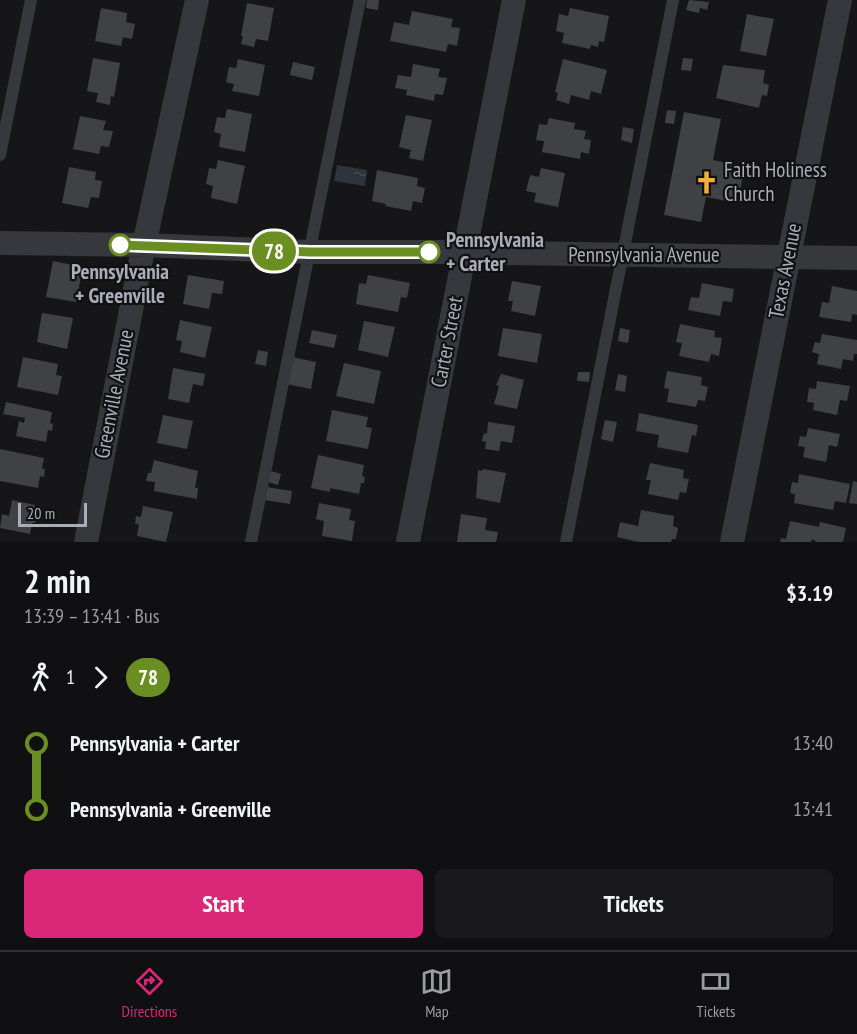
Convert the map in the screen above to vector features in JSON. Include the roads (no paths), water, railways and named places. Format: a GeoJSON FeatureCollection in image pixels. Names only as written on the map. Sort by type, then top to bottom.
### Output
{"type":"FeatureCollection","features":[{"type":"Feature","properties":{"kind":"street","name":"Greenville Avenue"},"geometry":{"type":"LineString","coordinates":[[86,542],[144,245],[197,0]]}},
{"type":"Feature","properties":{"kind":"street","name":"Carter Street"},"geometry":{"type":"LineString","coordinates":[[408,542],[514,0]]}},
{"type":"Feature","properties":{"kind":"street","name":"Texas Avenue"},"geometry":{"type":"LineString","coordinates":[[732,542],[840,0]]}},
{"type":"Feature","properties":{"kind":"street","name":"Pennsylvania Avenue"},"geometry":{"type":"LineString","coordinates":[[0,243],[144,245],[310,252],[857,258]]}},
{"type":"Feature","properties":{"kind":"lane"},"geometry":{"type":"LineString","coordinates":[[0,155],[32,0]]}},
{"type":"Feature","properties":{"kind":"lane"},"geometry":{"type":"LineString","coordinates":[[251,542],[360,0]]}},
{"type":"Feature","properties":{"kind":"lane"},"geometry":{"type":"LineString","coordinates":[[566,542],[673,0]]}},
{"type":"Feature","properties":{"kind":"water"},"geometry":{"type":"Polygon","coordinates":[[[337,165],[367,170],[365,186],[334,181],[337,165]]]}},
{"type":"Feature","properties":{"kind":"place","name":"Faith Holiness Church"},"geometry":{"type":"Point","coordinates":[706,182]}},
{"type":"Feature","properties":{"kind":"place","name":"Pennsylvania + Greenville"},"geometry":{"type":"Point","coordinates":[120,245]}},
{"type":"Feature","properties":{"kind":"place","name":"Pennsylvania + Carter"},"geometry":{"type":"Point","coordinates":[429,252]}}]}
